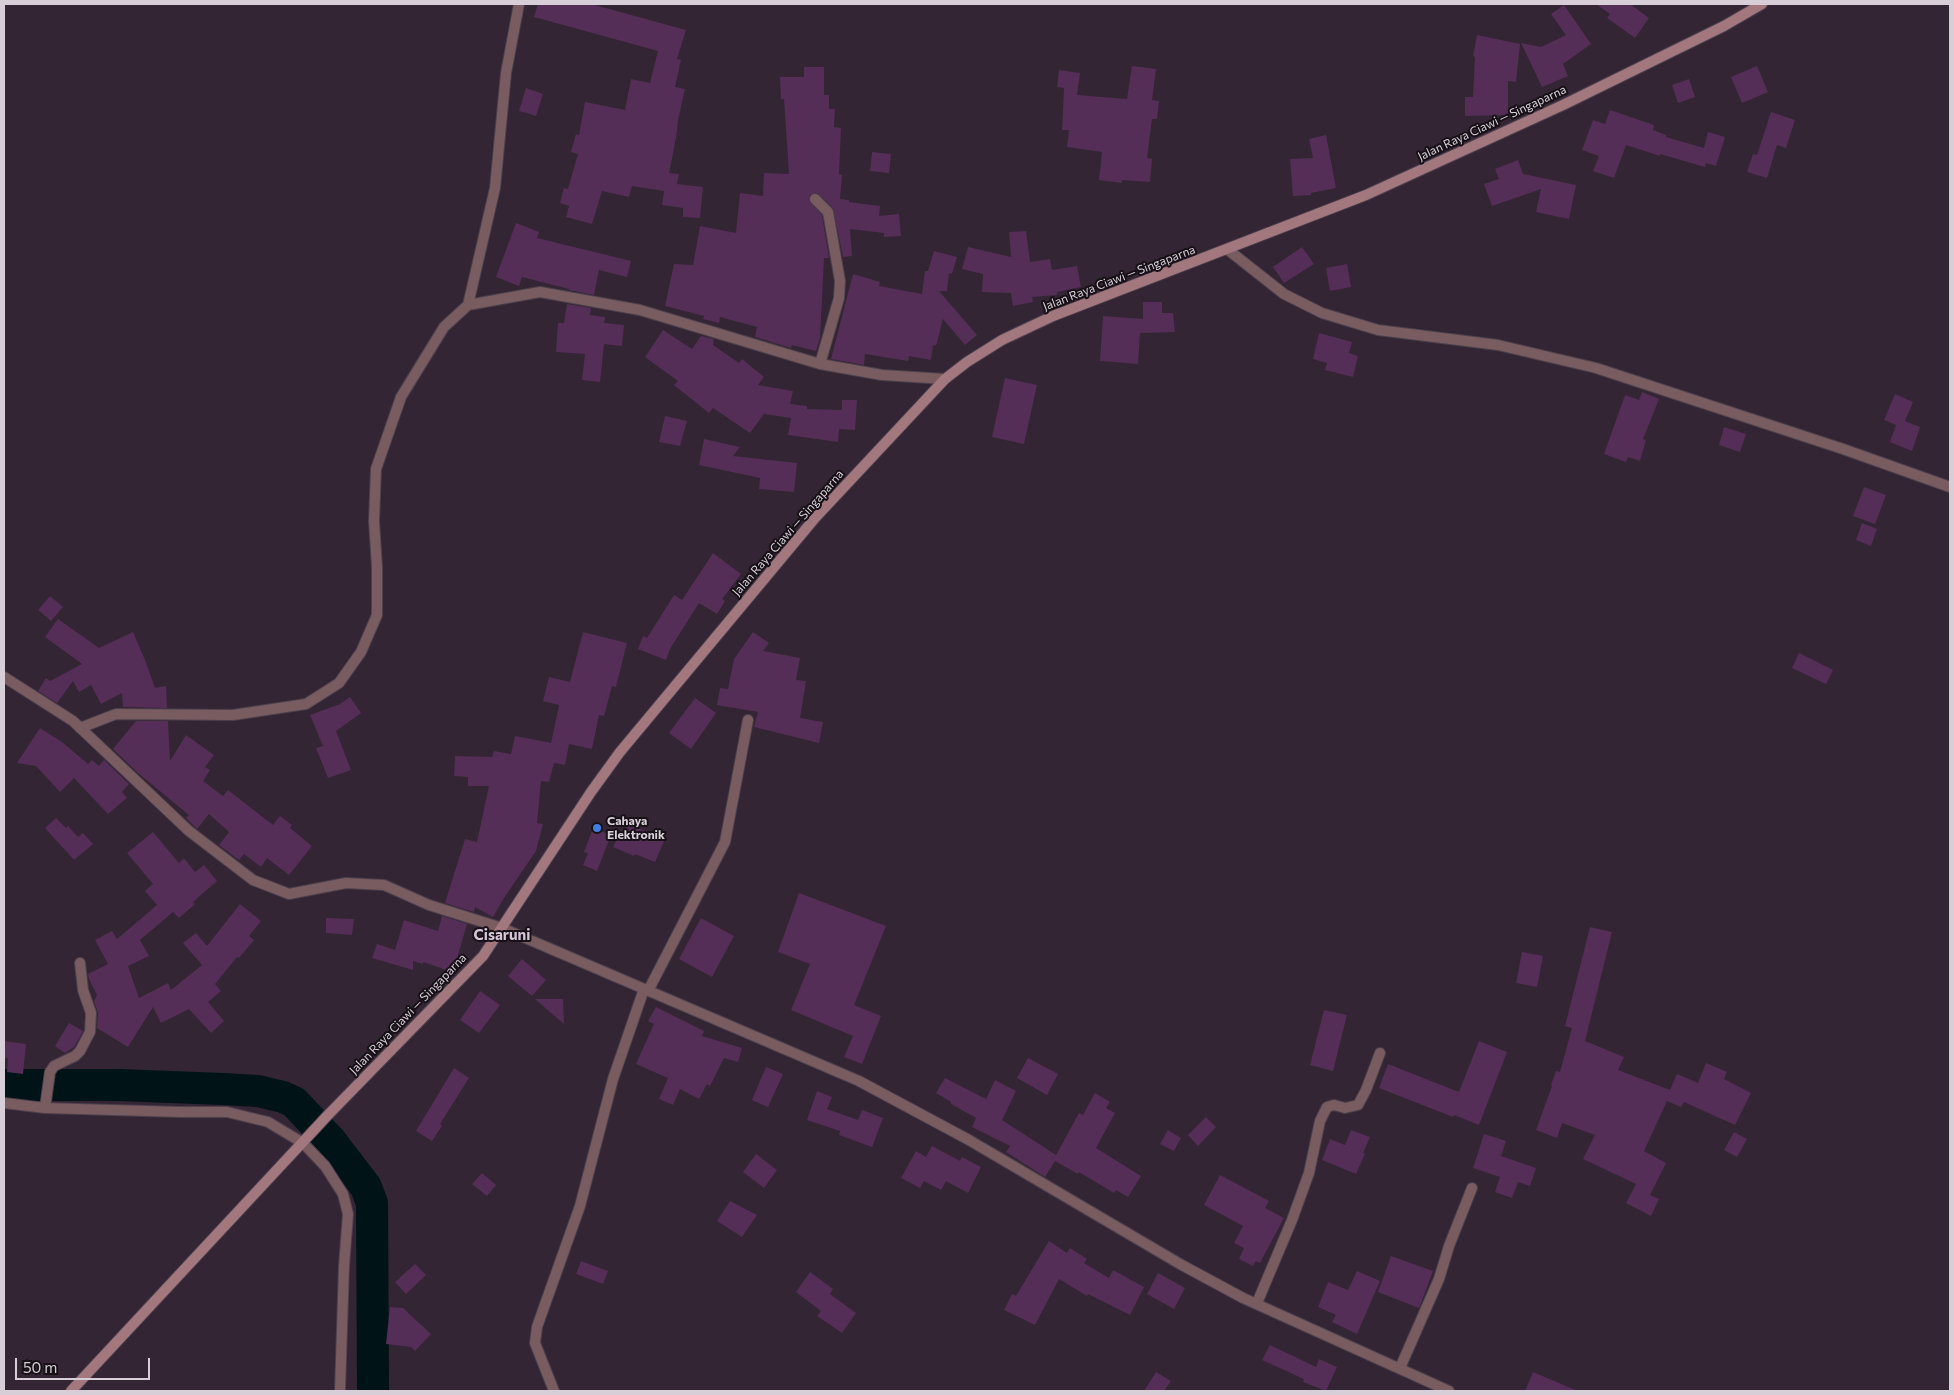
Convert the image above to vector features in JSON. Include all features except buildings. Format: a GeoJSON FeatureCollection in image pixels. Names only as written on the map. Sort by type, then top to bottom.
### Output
{"type":"FeatureCollection","features":[{"type":"Feature","properties":{"kind":"main road","name":"Jalan Raya Ciawi — Singaparna"},"geometry":{"type":"LineString","coordinates":[[71,1391],[327,1116],[483,956],[591,792],[620,752],[816,518],[945,380],[967,362],[1002,340],[1053,316],[1366,194],[1563,105],[1724,26],[1762,4]]}},
{"type":"Feature","properties":{"kind":"street"},"geometry":{"type":"LineString","coordinates":[[468,305],[495,188],[506,73],[519,4]]}},
{"type":"Feature","properties":{"kind":"street"},"geometry":{"type":"LineString","coordinates":[[815,199],[828,212],[840,281],[839,298],[820,364]]}},
{"type":"Feature","properties":{"kind":"street"},"geometry":{"type":"LineString","coordinates":[[1227,249],[1284,294],[1322,313],[1378,330],[1498,345],[1596,368],[1843,449],[1950,487]]}},
{"type":"Feature","properties":{"kind":"street"},"geometry":{"type":"LineString","coordinates":[[80,728],[116,714],[233,716],[306,704],[339,683],[361,652],[377,615],[377,567],[374,521],[376,470],[400,397],[444,327],[468,305],[540,292],[640,310],[820,364],[882,375],[945,380]]}},
{"type":"Feature","properties":{"kind":"street"},"geometry":{"type":"LineString","coordinates":[[4,677],[73,721],[189,830],[252,880],[289,894],[346,883],[384,885],[429,905],[502,928],[859,1081],[969,1140],[1180,1264],[1243,1298],[1450,1391]]}},
{"type":"Feature","properties":{"kind":"street"},"geometry":{"type":"LineString","coordinates":[[554,1391],[535,1342],[537,1327],[580,1206],[613,1080],[646,990],[725,842],[748,720]]}},
{"type":"Feature","properties":{"kind":"street"},"geometry":{"type":"LineString","coordinates":[[44,1108],[50,1072],[54,1066],[75,1056],[80,1051],[90,1032],[90,1013],[83,990],[80,963]]}},
{"type":"Feature","properties":{"kind":"street"},"geometry":{"type":"LineString","coordinates":[[1257,1303],[1292,1220],[1306,1180],[1320,1121],[1327,1107],[1334,1105],[1345,1108],[1358,1105],[1366,1090],[1380,1053]]}},
{"type":"Feature","properties":{"kind":"street"},"geometry":{"type":"LineString","coordinates":[[4,1103],[44,1108],[227,1112],[268,1122],[303,1143],[325,1166],[343,1194],[348,1214],[344,1266],[340,1391]]}},
{"type":"Feature","properties":{"kind":"street"},"geometry":{"type":"LineString","coordinates":[[1400,1368],[1439,1279],[1449,1246],[1472,1188]]}},
{"type":"Feature","properties":{"kind":"waterway"},"geometry":{"type":"LineString","coordinates":[[4,1085],[119,1085],[258,1091],[283,1097],[294,1102],[330,1140],[366,1187],[372,1203],[373,1391]]}},
{"type":"Feature","properties":{"kind":"place","name":"Cahaya Elektronik"},"geometry":{"type":"Point","coordinates":[597,828]}},
{"type":"Feature","properties":{"kind":"district","name":"Cisaruni"},"geometry":{"type":"Point","coordinates":[502,935]}}]}
